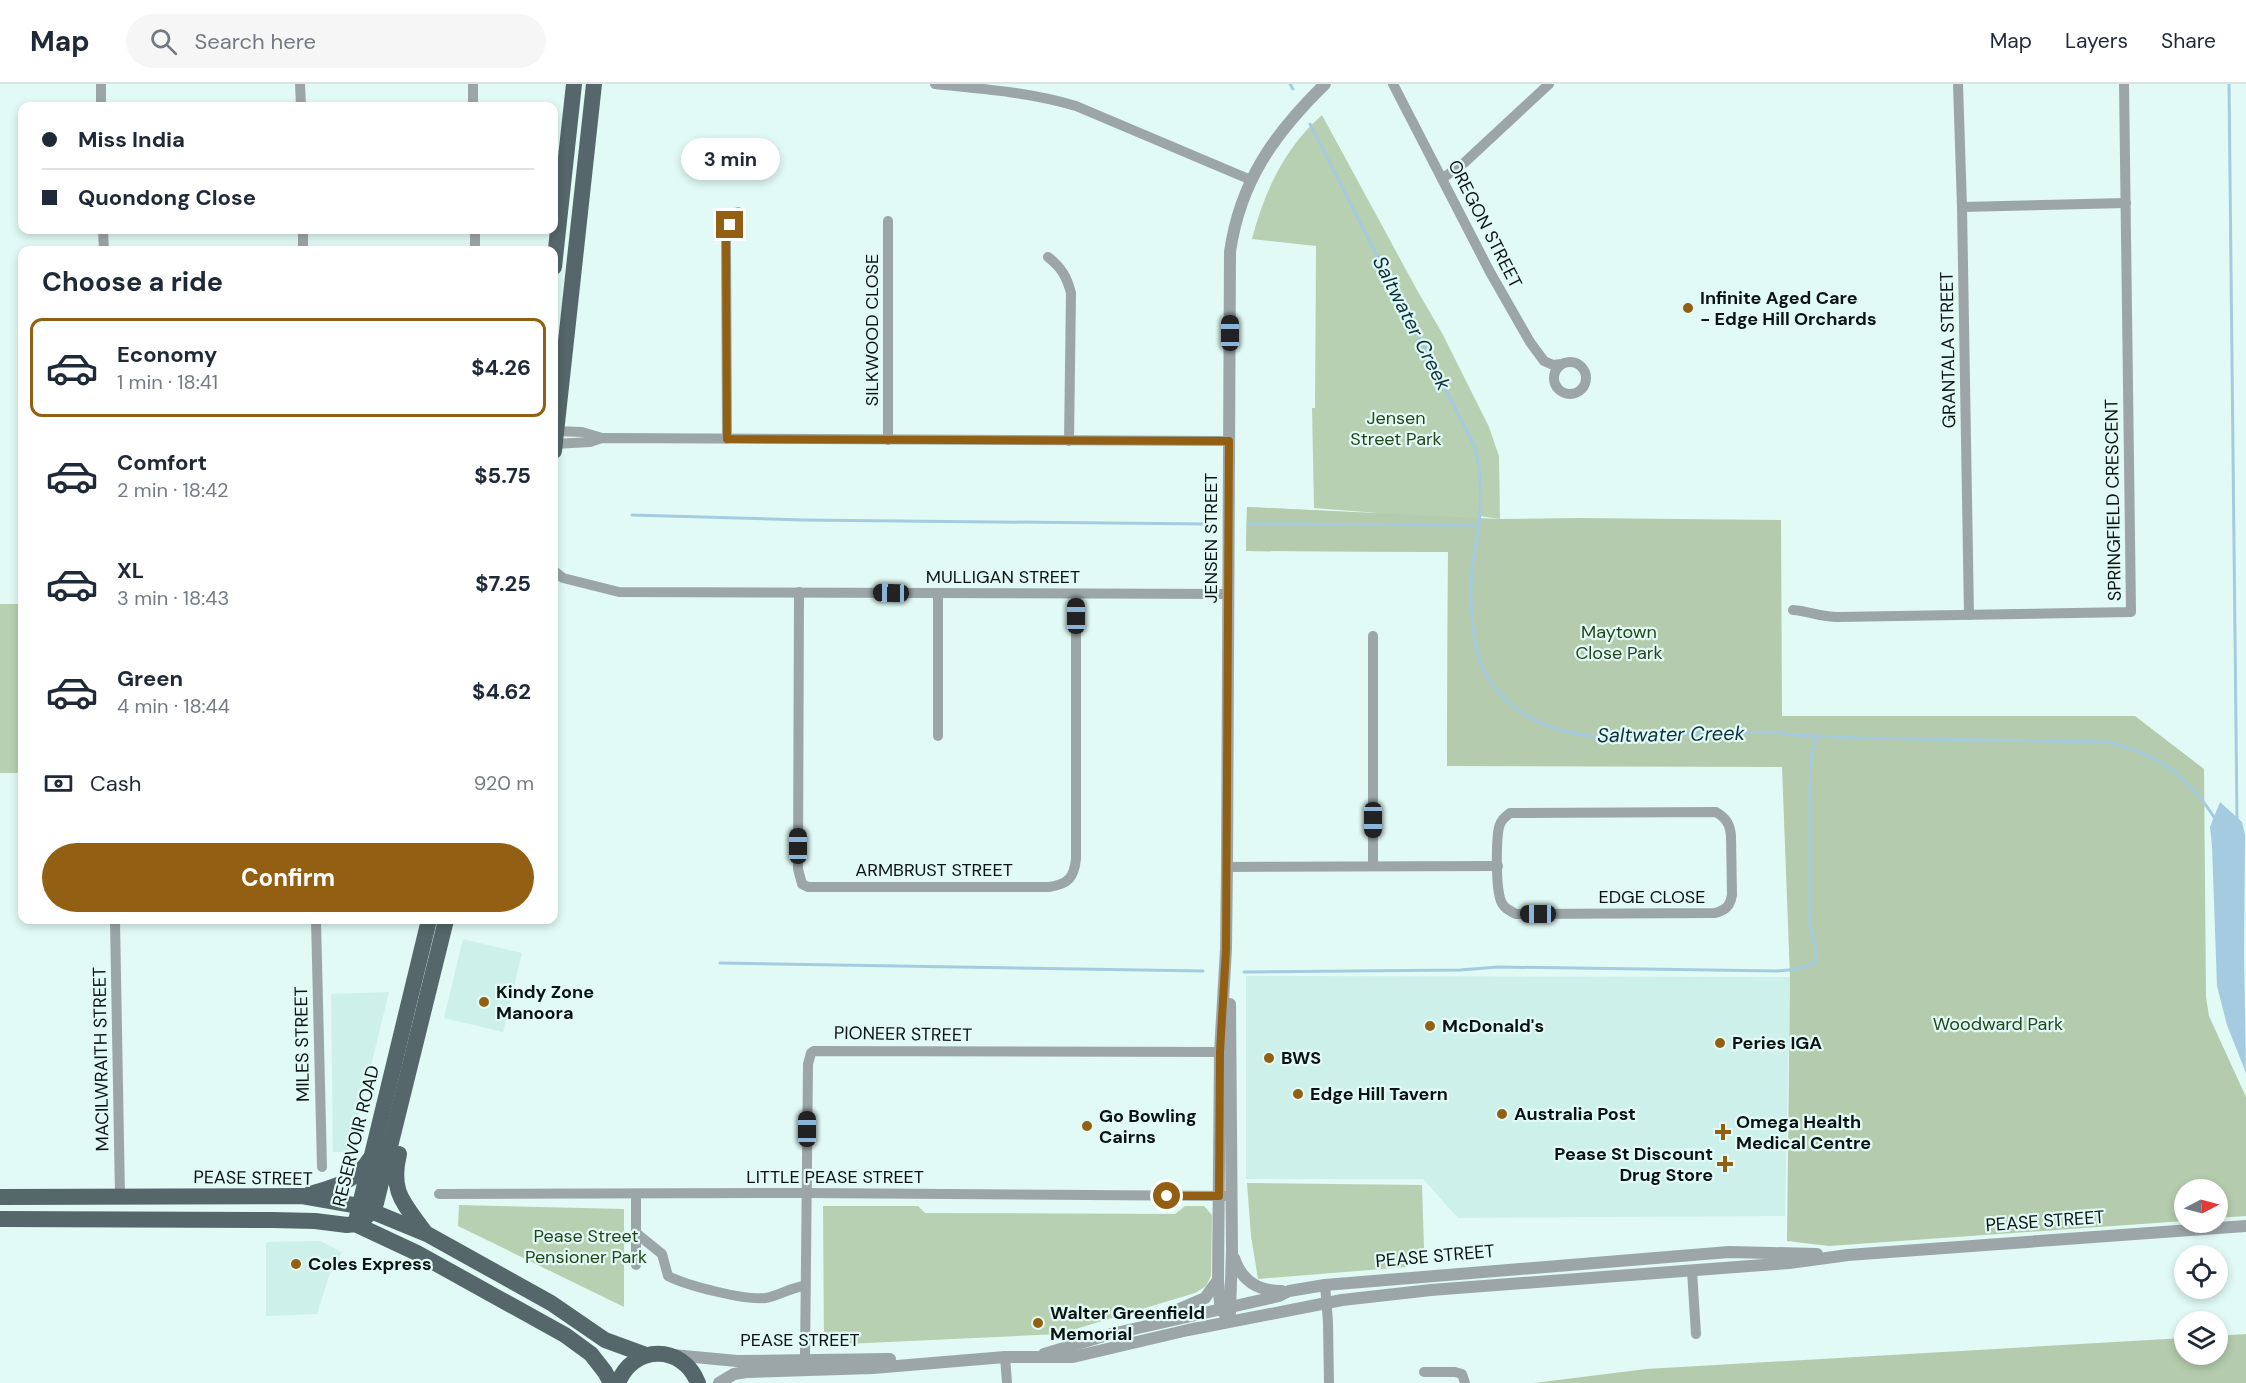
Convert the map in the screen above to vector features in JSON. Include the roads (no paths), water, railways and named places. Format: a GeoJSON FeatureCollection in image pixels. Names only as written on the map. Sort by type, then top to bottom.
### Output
{"type":"FeatureCollection","features":[{"type":"Feature","properties":{"kind":"main road"},"geometry":{"type":"LineString","coordinates":[[558,230],[574,84]]}},
{"type":"Feature","properties":{"kind":"main road"},"geometry":{"type":"LineString","coordinates":[[558,404],[594,84]]}},
{"type":"Feature","properties":{"kind":"main road","name":"RESERVOIR ROAD"},"geometry":{"type":"LineString","coordinates":[[366,1208],[371,1154],[428,924]]}},
{"type":"Feature","properties":{"kind":"main road","name":"RESERVOIR ROAD"},"geometry":{"type":"LineString","coordinates":[[355,1224],[366,1208],[376,1203],[445,924]]}},
{"type":"Feature","properties":{"kind":"main road"},"geometry":{"type":"LineString","coordinates":[[412,1058],[414,1095],[395,1171],[395,1181],[401,1199],[427,1234]]}},
{"type":"Feature","properties":{"kind":"main road"},"geometry":{"type":"LineString","coordinates":[[302,1196],[348,1181],[364,1167],[371,1154]]}},
{"type":"Feature","properties":{"kind":"main road","name":"PEASE STREET"},"geometry":{"type":"LineString","coordinates":[[0,1197],[302,1196],[366,1208],[427,1234],[551,1304],[605,1340],[646,1355]]}},
{"type":"Feature","properties":{"kind":"main road"},"geometry":{"type":"LineString","coordinates":[[0,1219],[227,1219],[355,1224],[417,1253],[565,1335],[591,1354],[611,1383]]}},
{"type":"Feature","properties":{"kind":"main road"},"geometry":{"type":"LineString","coordinates":[[618,1383],[627,1366],[646,1355],[661,1353],[670,1355],[687,1365],[698,1383]]}},
{"type":"Feature","properties":{"kind":"street"},"geometry":{"type":"LineString","coordinates":[[101,84],[101,102]]}},
{"type":"Feature","properties":{"kind":"street"},"geometry":{"type":"LineString","coordinates":[[300,84],[301,102]]}},
{"type":"Feature","properties":{"kind":"street"},"geometry":{"type":"LineString","coordinates":[[473,84],[473,102]]}},
{"type":"Feature","properties":{"kind":"street"},"geometry":{"type":"LineString","coordinates":[[935,84],[1041,96],[1076,106],[1251,180]]}},
{"type":"Feature","properties":{"kind":"street"},"geometry":{"type":"LineString","coordinates":[[1041,96],[1043,84]]}},
{"type":"Feature","properties":{"kind":"street","name":"JENSEN STREET"},"geometry":{"type":"LineString","coordinates":[[1227,1308],[1218,1280],[1225,1196],[1225,1052],[1230,985],[1226,949],[1230,252],[1236,221],[1258,164],[1280,132],[1325,84]]}},
{"type":"Feature","properties":{"kind":"street","name":"OREGON STREET"},"geometry":{"type":"LineString","coordinates":[[1393,84],[1490,272],[1556,387]]}},
{"type":"Feature","properties":{"kind":"street"},"geometry":{"type":"LineString","coordinates":[[1443,178],[1469,159],[1549,84]]}},
{"type":"Feature","properties":{"kind":"street","name":"GRANTALA STREET"},"geometry":{"type":"LineString","coordinates":[[1958,84],[1969,615]]}},
{"type":"Feature","properties":{"kind":"street","name":"SPRINGFIELD CRESCENT"},"geometry":{"type":"LineString","coordinates":[[1793,610],[1837,617],[2131,612],[2124,84]]}},
{"type":"Feature","properties":{"kind":"street"},"geometry":{"type":"LineString","coordinates":[[1962,207],[2126,203]]}},
{"type":"Feature","properties":{"kind":"street"},"geometry":{"type":"LineString","coordinates":[[727,439],[726,242],[730,225],[738,212]]}},
{"type":"Feature","properties":{"kind":"street","name":"SILKWOOD CLOSE"},"geometry":{"type":"LineString","coordinates":[[888,221],[888,440]]}},
{"type":"Feature","properties":{"kind":"street"},"geometry":{"type":"LineString","coordinates":[[1048,257],[1057,264],[1068,279],[1071,293],[1069,441]]}},
{"type":"Feature","properties":{"kind":"street"},"geometry":{"type":"LineString","coordinates":[[1539,356],[1552,365],[1572,362],[1580,365],[1585,372],[1586,383],[1581,391],[1573,394],[1563,393],[1556,387],[1554,373],[1561,364]]}},
{"type":"Feature","properties":{"kind":"street"},"geometry":{"type":"LineString","coordinates":[[558,439],[589,433],[602,438],[1229,441]]}},
{"type":"Feature","properties":{"kind":"street","name":"MULLIGAN STREET"},"geometry":{"type":"LineString","coordinates":[[558,578],[619,592],[1228,594]]}},
{"type":"Feature","properties":{"kind":"street","name":"ARMBRUST STREET"},"geometry":{"type":"LineString","coordinates":[[799,592],[798,869],[802,884],[808,887],[1049,887],[1070,880],[1075,872],[1076,859],[1076,594]]}},
{"type":"Feature","properties":{"kind":"street"},"geometry":{"type":"LineString","coordinates":[[938,594],[938,736]]}},
{"type":"Feature","properties":{"kind":"street"},"geometry":{"type":"LineString","coordinates":[[1373,636],[1373,866]]}},
{"type":"Feature","properties":{"kind":"street","name":"EDGE CLOSE"},"geometry":{"type":"LineString","coordinates":[[1716,812],[1725,818],[1730,826],[1732,895],[1730,905],[1724,911],[1715,913],[1516,914],[1503,906],[1500,898],[1498,867],[1499,827],[1503,818],[1510,813],[1716,812]]}},
{"type":"Feature","properties":{"kind":"street"},"geometry":{"type":"LineString","coordinates":[[1227,867],[1498,867]]}},
{"type":"Feature","properties":{"kind":"street","name":"MACILWRAITH STREET"},"geometry":{"type":"LineString","coordinates":[[115,924],[120,1197]]}},
{"type":"Feature","properties":{"kind":"street","name":"MILES STREET"},"geometry":{"type":"LineString","coordinates":[[316,924],[322,1167]]}},
{"type":"Feature","properties":{"kind":"street","name":"PIONEER STREET"},"geometry":{"type":"LineString","coordinates":[[805,1365],[808,1064],[811,1053],[814,1051],[1225,1052]]}},
{"type":"Feature","properties":{"kind":"street","name":"LITTLE PEASE STREET"},"geometry":{"type":"LineString","coordinates":[[439,1194],[806,1193],[1225,1196]]}},
{"type":"Feature","properties":{"kind":"street"},"geometry":{"type":"LineString","coordinates":[[636,1194],[636,1265]]}},
{"type":"Feature","properties":{"kind":"street","name":"JENSEN STREET"},"geometry":{"type":"LineString","coordinates":[[1225,1196],[1232,1251],[1228,1322]]}},
{"type":"Feature","properties":{"kind":"street"},"geometry":{"type":"LineString","coordinates":[[0,1211],[32,1211],[70,1220]]}},
{"type":"Feature","properties":{"kind":"street","name":"PEASE STREET"},"geometry":{"type":"LineString","coordinates":[[670,1355],[873,1368],[1005,1357],[1073,1357],[1326,1302],[1431,1290],[1789,1263],[1848,1255],[2246,1226]]}},
{"type":"Feature","properties":{"kind":"street"},"geometry":{"type":"LineString","coordinates":[[636,1233],[662,1254],[668,1276],[698,1287],[761,1298],[776,1296],[797,1286],[805,1286]]}},
{"type":"Feature","properties":{"kind":"street"},"geometry":{"type":"LineString","coordinates":[[1232,1251],[1241,1273],[1253,1284],[1267,1291],[1289,1291]]}},
{"type":"Feature","properties":{"kind":"street","name":"PEASE STREET"},"geometry":{"type":"LineString","coordinates":[[1034,1357],[1135,1328],[1279,1296],[1289,1291],[1325,1285],[1729,1252],[1848,1255]]}},
{"type":"Feature","properties":{"kind":"street"},"geometry":{"type":"LineString","coordinates":[[1692,1270],[1696,1334]]}},
{"type":"Feature","properties":{"kind":"street"},"geometry":{"type":"LineString","coordinates":[[1135,1328],[1198,1302],[1209,1294],[1218,1280]]}},
{"type":"Feature","properties":{"kind":"street"},"geometry":{"type":"LineString","coordinates":[[1325,1285],[1329,1383]]}},
{"type":"Feature","properties":{"kind":"street"},"geometry":{"type":"LineString","coordinates":[[1005,1357],[1006,1383]]}},
{"type":"Feature","properties":{"kind":"street","name":"PEASE STREET"},"geometry":{"type":"LineString","coordinates":[[719,1383],[729,1376],[742,1373],[805,1365]]}},
{"type":"Feature","properties":{"kind":"street"},"geometry":{"type":"LineString","coordinates":[[1424,1372],[1455,1372],[1462,1374],[1465,1383]]}},
{"type":"Feature","properties":{"kind":"waterway","name":"Saltwater Creek"},"geometry":{"type":"LineString","coordinates":[[1290,84],[1293,89]]}},
{"type":"Feature","properties":{"kind":"waterway"},"geometry":{"type":"LineString","coordinates":[[2229,84],[2237,820]]}},
{"type":"Feature","properties":{"kind":"waterway","name":"Saltwater Creek"},"geometry":{"type":"LineString","coordinates":[[1310,124],[1476,449],[1480,500],[1471,581],[1474,636],[1479,658],[1487,676],[1498,692],[1512,705],[1527,716],[1563,731],[1602,737],[1775,732],[1860,738],[2108,742],[2143,753],[2171,769],[2194,791],[2216,820]]}},
{"type":"Feature","properties":{"kind":"waterway"},"geometry":{"type":"LineString","coordinates":[[632,515],[803,520],[1205,524]]}},
{"type":"Feature","properties":{"kind":"waterway"},"geometry":{"type":"LineString","coordinates":[[1248,524],[1478,525]]}},
{"type":"Feature","properties":{"kind":"waterway"},"geometry":{"type":"LineString","coordinates":[[1244,972],[1460,970],[1498,967],[1778,971],[1799,969],[1816,962],[1816,949],[1810,925],[1810,790],[1811,756],[1817,736]]}},
{"type":"Feature","properties":{"kind":"waterway"},"geometry":{"type":"LineString","coordinates":[[720,963],[1203,971]]}},
{"type":"Feature","properties":{"kind":"place","name":"Infinite Aged Care - Edge Hill Orchards"},"geometry":{"type":"Point","coordinates":[1688,308]}},
{"type":"Feature","properties":{"kind":"place","name":"Kindy Zone Manoora"},"geometry":{"type":"Point","coordinates":[484,1002]}},
{"type":"Feature","properties":{"kind":"place","name":"McDonald's"},"geometry":{"type":"Point","coordinates":[1430,1026]}},
{"type":"Feature","properties":{"kind":"place","name":"Peries IGA"},"geometry":{"type":"Point","coordinates":[1720,1043]}},
{"type":"Feature","properties":{"kind":"place","name":"BWS"},"geometry":{"type":"Point","coordinates":[1269,1058]}},
{"type":"Feature","properties":{"kind":"place","name":"Edge Hill Tavern"},"geometry":{"type":"Point","coordinates":[1298,1094]}},
{"type":"Feature","properties":{"kind":"place","name":"Australia Post"},"geometry":{"type":"Point","coordinates":[1502,1114]}},
{"type":"Feature","properties":{"kind":"place","name":"Go Bowling Cairns"},"geometry":{"type":"Point","coordinates":[1087,1126]}},
{"type":"Feature","properties":{"kind":"place","name":"Omega Health Medical Centre"},"geometry":{"type":"Point","coordinates":[1723,1132]}},
{"type":"Feature","properties":{"kind":"place","name":"Pease St Discount Drug Store"},"geometry":{"type":"Point","coordinates":[1725,1164]}},
{"type":"Feature","properties":{"kind":"place","name":"Coles Express"},"geometry":{"type":"Point","coordinates":[296,1264]}},
{"type":"Feature","properties":{"kind":"place","name":"Walter Greenfield Memorial"},"geometry":{"type":"Point","coordinates":[1038,1323]}},
{"type":"Feature","properties":{"kind":"park label","name":"Jensen Street Park"},"geometry":{"type":"Point","coordinates":[1396,428]}},
{"type":"Feature","properties":{"kind":"park label","name":"Maytown Close Park"},"geometry":{"type":"Point","coordinates":[1619,642]}},
{"type":"Feature","properties":{"kind":"park label","name":"Woodward Park"},"geometry":{"type":"Point","coordinates":[1998,1024]}},
{"type":"Feature","properties":{"kind":"park label","name":"Pease Street Pensioner Park"},"geometry":{"type":"Point","coordinates":[586,1246]}}]}
